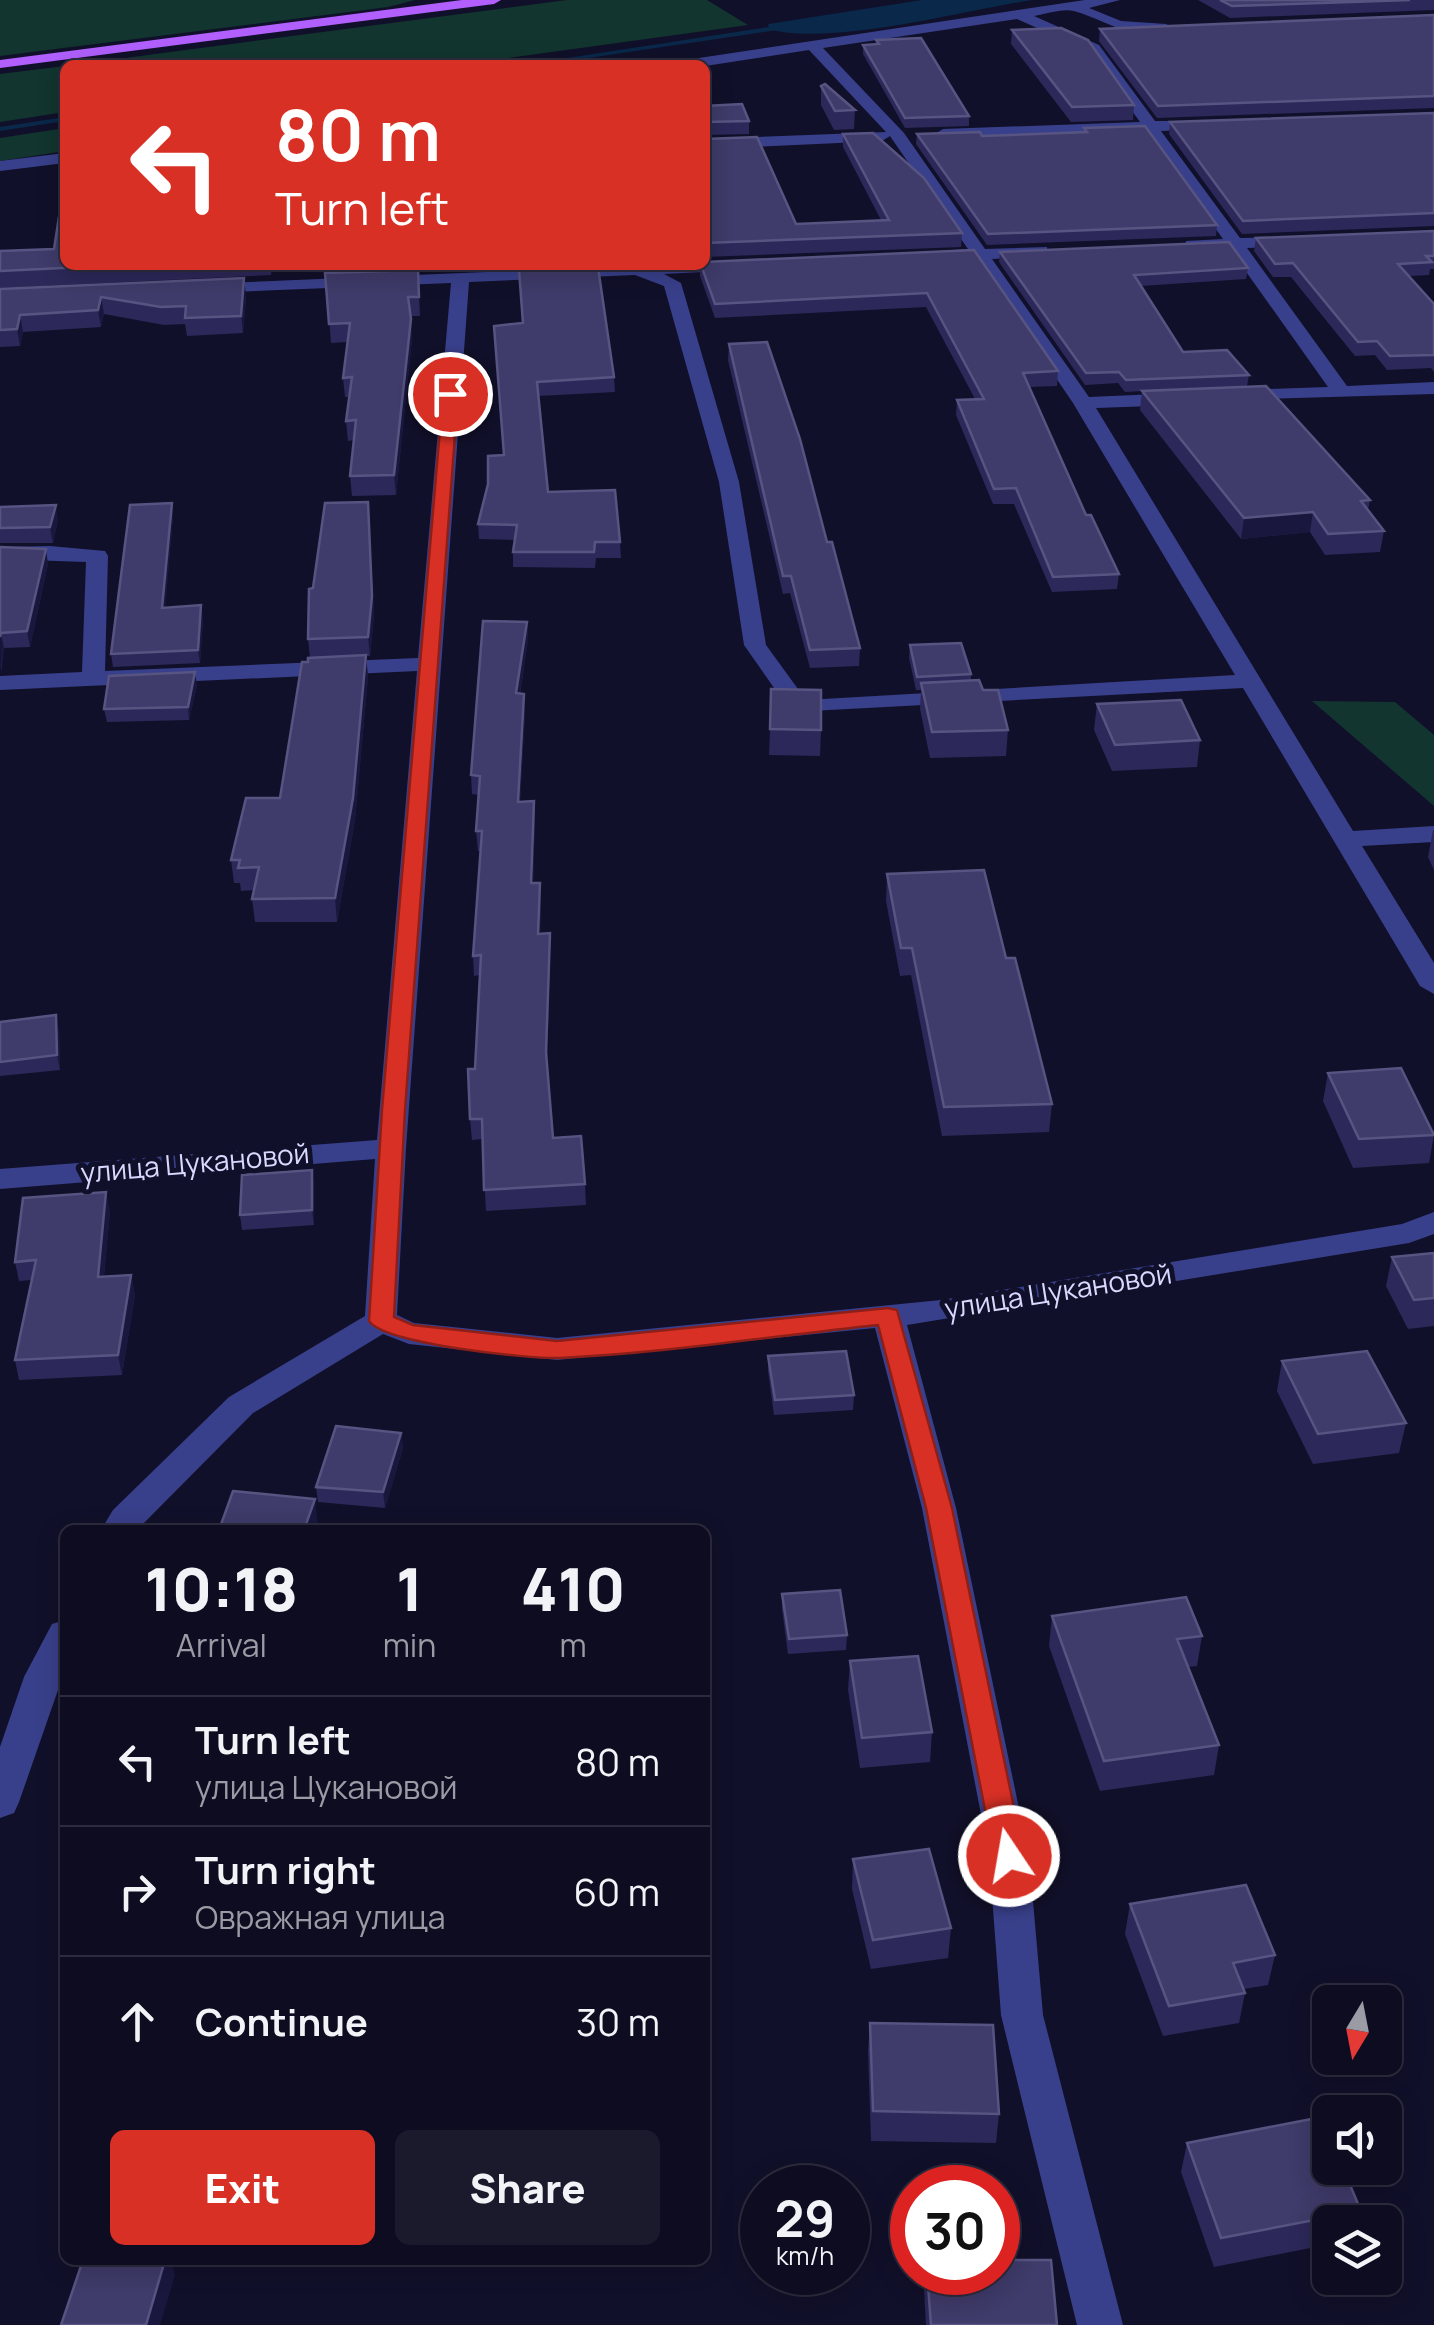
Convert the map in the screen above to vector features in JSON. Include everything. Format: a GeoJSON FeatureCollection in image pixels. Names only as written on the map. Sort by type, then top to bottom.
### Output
{"type":"FeatureCollection","features":[{"type":"Feature","properties":{"kind":"main road"},"geometry":{"type":"LineString","coordinates":[[0,64],[494,0]]}},
{"type":"Feature","properties":{"kind":"street"},"geometry":{"type":"LineString","coordinates":[[710,60],[1113,0]]}},
{"type":"Feature","properties":{"kind":"street"},"geometry":{"type":"LineString","coordinates":[[1075,6],[1106,24],[1129,30],[1186,27]]}},
{"type":"Feature","properties":{"kind":"street"},"geometry":{"type":"LineString","coordinates":[[1022,16],[1094,48],[1342,392]]}},
{"type":"Feature","properties":{"kind":"street"},"geometry":{"type":"LineString","coordinates":[[813,46],[898,136],[983,253],[1083,403],[1434,986]]}},
{"type":"Feature","properties":{"kind":"street"},"geometry":{"type":"LineString","coordinates":[[710,144],[1226,124]]}},
{"type":"Feature","properties":{"kind":"street"},"geometry":{"type":"LineString","coordinates":[[0,166],[60,159]]}},
{"type":"Feature","properties":{"kind":"street"},"geometry":{"type":"LineString","coordinates":[[1175,246],[1324,240]]}},
{"type":"Feature","properties":{"kind":"street"},"geometry":{"type":"LineString","coordinates":[[926,256],[1060,250]]}},
{"type":"Feature","properties":{"kind":"street"},"geometry":{"type":"LineString","coordinates":[[710,265],[753,264]]}},
{"type":"Feature","properties":{"kind":"street"},"geometry":{"type":"LineString","coordinates":[[180,290],[589,270]]}},
{"type":"Feature","properties":{"kind":"street"},"geometry":{"type":"LineString","coordinates":[[644,270],[672,284],[728,482],[755,644],[799,707],[1250,681]]}},
{"type":"Feature","properties":{"kind":"street"},"geometry":{"type":"LineString","coordinates":[[122,1525],[241,1405],[382,1321],[391,1148],[460,278]]}},
{"type":"Feature","properties":{"kind":"street"},"geometry":{"type":"LineString","coordinates":[[1083,403],[1434,388]]}},
{"type":"Feature","properties":{"kind":"street"},"geometry":{"type":"LineString","coordinates":[[0,554],[50,552],[97,556],[93,677]]}},
{"type":"Feature","properties":{"kind":"street"},"geometry":{"type":"LineString","coordinates":[[0,683],[429,664]]}},
{"type":"Feature","properties":{"kind":"street"},"geometry":{"type":"LineString","coordinates":[[1346,839],[1434,834]]}},
{"type":"Feature","properties":{"kind":"street","name":"улица Цукановой"},"geometry":{"type":"LineString","coordinates":[[0,1178],[391,1148]]}},
{"type":"Feature","properties":{"kind":"street","name":"улица Цукановой"},"geometry":{"type":"LineString","coordinates":[[382,1321],[408,1333],[557,1350],[941,1311],[1408,1232],[1434,1222]]}},
{"type":"Feature","properties":{"kind":"street"},"geometry":{"type":"LineString","coordinates":[[888,1316],[939,1508],[1009,1856],[1022,2015],[1100,2325]]}},
{"type":"Feature","properties":{"kind":"street"},"geometry":{"type":"LineString","coordinates":[[0,1802],[42,1677],[60,1643]]}},
{"type":"Feature","properties":{"kind":"green space"},"geometry":{"type":"Polygon","coordinates":[[[0,0],[415,0],[388,7],[0,56],[0,0]]]}},
{"type":"Feature","properties":{"kind":"green space"},"geometry":{"type":"Polygon","coordinates":[[[567,0],[707,0],[748,25],[493,60],[110,60],[567,0]]]}},
{"type":"Feature","properties":{"kind":"green space"},"geometry":{"type":"Polygon","coordinates":[[[60,67],[60,113],[0,122],[0,74],[60,67]]]}},
{"type":"Feature","properties":{"kind":"green space"},"geometry":{"type":"Polygon","coordinates":[[[60,129],[60,152],[0,161],[0,138],[60,129]]]}},
{"type":"Feature","properties":{"kind":"green space"},"geometry":{"type":"Polygon","coordinates":[[[1312,701],[1395,702],[1434,735],[1434,806],[1312,701]]]}},
{"type":"Feature","properties":{"kind":"water"},"geometry":{"type":"Polygon","coordinates":[[[922,0],[1032,0],[861,30],[795,33],[769,29],[768,24],[922,0]]]}},
{"type":"Feature","properties":{"kind":"building"},"geometry":{"type":"Polygon","coordinates":[[[1220,0],[1410,0],[1232,6],[1220,0]]]}},
{"type":"Feature","properties":{"kind":"building"},"geometry":{"type":"Polygon","coordinates":[[[1434,15],[1434,96],[1158,106],[1100,29],[1434,15]]]}},
{"type":"Feature","properties":{"kind":"building"},"geometry":{"type":"Polygon","coordinates":[[[1061,28],[1088,40],[1134,105],[1072,107],[1012,30],[1061,28]]]}},
{"type":"Feature","properties":{"kind":"building"},"geometry":{"type":"Polygon","coordinates":[[[921,38],[969,116],[905,118],[863,45],[879,44],[876,40],[921,38]]]}},
{"type":"Feature","properties":{"kind":"building"},"geometry":{"type":"Polygon","coordinates":[[[825,84],[855,110],[835,111],[821,86],[825,84]]]}},
{"type":"Feature","properties":{"kind":"building"},"geometry":{"type":"Polygon","coordinates":[[[742,104],[749,121],[710,122],[710,106],[742,104]]]}},
{"type":"Feature","properties":{"kind":"building"},"geometry":{"type":"Polygon","coordinates":[[[1434,113],[1434,213],[1243,221],[1170,122],[1434,113]]]}},
{"type":"Feature","properties":{"kind":"building"},"geometry":{"type":"Polygon","coordinates":[[[1145,126],[1217,225],[988,234],[917,134],[980,132],[982,136],[1145,126]]]}},
{"type":"Feature","properties":{"kind":"building"},"geometry":{"type":"Polygon","coordinates":[[[873,133],[924,178],[962,233],[710,243],[710,139],[757,137],[796,224],[889,220],[843,134],[873,133]]]}},
{"type":"Feature","properties":{"kind":"building"},"geometry":{"type":"Polygon","coordinates":[[[60,210],[60,268],[0,271],[0,251],[54,249],[60,210]]]}},
{"type":"Feature","properties":{"kind":"building"},"geometry":{"type":"Polygon","coordinates":[[[1434,231],[1434,256],[1426,256],[1432,262],[1398,264],[1434,304],[1434,355],[1390,356],[1377,341],[1358,342],[1293,263],[1275,264],[1256,238],[1434,231]]]}},
{"type":"Feature","properties":{"kind":"building"},"geometry":{"type":"Polygon","coordinates":[[[1229,242],[1248,268],[1134,275],[1183,352],[1227,350],[1249,375],[1126,380],[1119,372],[1086,373],[1000,252],[1229,242]]]}},
{"type":"Feature","properties":{"kind":"building"},"geometry":{"type":"Polygon","coordinates":[[[974,250],[1058,371],[1023,373],[1086,515],[1091,515],[1119,574],[1053,577],[1016,488],[994,489],[957,400],[984,399],[927,293],[715,304],[703,270],[710,270],[710,262],[974,250]]]}},
{"type":"Feature","properties":{"kind":"building"},"geometry":{"type":"Polygon","coordinates":[[[418,270],[419,297],[408,297],[411,319],[394,475],[350,476],[356,420],[346,421],[352,377],[343,378],[350,323],[329,324],[325,273],[418,270]]]}},
{"type":"Feature","properties":{"kind":"building"},"geometry":{"type":"Polygon","coordinates":[[[519,270],[598,270],[614,377],[537,382],[548,492],[615,490],[620,542],[595,542],[594,552],[513,552],[517,525],[478,524],[488,484],[488,456],[504,455],[494,326],[523,323],[519,270]]]}},
{"type":"Feature","properties":{"kind":"building"},"geometry":{"type":"Polygon","coordinates":[[[244,278],[241,316],[185,318],[186,306],[161,307],[101,297],[98,310],[20,315],[17,329],[0,330],[0,289],[244,278]]]}},
{"type":"Feature","properties":{"kind":"building"},"geometry":{"type":"Polygon","coordinates":[[[767,342],[800,439],[827,542],[832,542],[860,648],[810,650],[791,576],[783,576],[729,344],[767,342]]]}},
{"type":"Feature","properties":{"kind":"building"},"geometry":{"type":"Polygon","coordinates":[[[1266,386],[1370,500],[1361,501],[1384,531],[1328,534],[1313,512],[1244,518],[1142,391],[1266,386]]]}},
{"type":"Feature","properties":{"kind":"building"},"geometry":{"type":"Polygon","coordinates":[[[368,502],[372,596],[368,637],[308,639],[309,589],[313,588],[325,503],[368,502]]]}},
{"type":"Feature","properties":{"kind":"building"},"geometry":{"type":"Polygon","coordinates":[[[172,503],[162,608],[201,605],[198,650],[111,654],[130,505],[172,503]]]}},
{"type":"Feature","properties":{"kind":"building"},"geometry":{"type":"Polygon","coordinates":[[[56,505],[50,527],[0,528],[0,507],[56,505]]]}},
{"type":"Feature","properties":{"kind":"building"},"geometry":{"type":"Polygon","coordinates":[[[0,547],[46,549],[27,631],[1,633],[0,637],[0,547]]]}},
{"type":"Feature","properties":{"kind":"building"},"geometry":{"type":"Polygon","coordinates":[[[483,621],[527,622],[516,693],[524,694],[518,802],[534,801],[531,883],[540,883],[538,934],[550,933],[546,1052],[553,1138],[581,1136],[585,1184],[484,1190],[482,1119],[470,1119],[468,1069],[475,1069],[481,955],[473,956],[482,831],[476,831],[480,776],[471,775],[483,621]]]}},
{"type":"Feature","properties":{"kind":"building"},"geometry":{"type":"Polygon","coordinates":[[[961,643],[971,674],[917,677],[910,645],[961,643]]]}},
{"type":"Feature","properties":{"kind":"building"},"geometry":{"type":"Polygon","coordinates":[[[366,655],[353,798],[335,898],[252,899],[259,867],[238,868],[240,860],[231,860],[246,798],[280,798],[302,662],[308,662],[308,658],[366,655]]]}},
{"type":"Feature","properties":{"kind":"building"},"geometry":{"type":"Polygon","coordinates":[[[195,672],[188,707],[104,709],[109,676],[195,672]]]}},
{"type":"Feature","properties":{"kind":"building"},"geometry":{"type":"Polygon","coordinates":[[[979,680],[983,690],[998,690],[1008,730],[932,732],[921,683],[979,680]]]}},
{"type":"Feature","properties":{"kind":"building"},"geometry":{"type":"Polygon","coordinates":[[[771,689],[821,690],[821,730],[770,729],[771,689]]]}},
{"type":"Feature","properties":{"kind":"building"},"geometry":{"type":"Polygon","coordinates":[[[1181,700],[1200,740],[1115,745],[1097,704],[1181,700]]]}},
{"type":"Feature","properties":{"kind":"building"},"geometry":{"type":"Polygon","coordinates":[[[984,870],[1006,958],[1015,958],[1052,1104],[944,1107],[912,948],[901,948],[887,874],[984,870]]]}},
{"type":"Feature","properties":{"kind":"building"},"geometry":{"type":"Polygon","coordinates":[[[56,1015],[57,1055],[0,1062],[0,1022],[56,1015]]]}},
{"type":"Feature","properties":{"kind":"building"},"geometry":{"type":"Polygon","coordinates":[[[1401,1068],[1434,1135],[1359,1139],[1328,1073],[1401,1068]]]}},
{"type":"Feature","properties":{"kind":"building"},"geometry":{"type":"Polygon","coordinates":[[[312,1170],[312,1210],[240,1215],[242,1175],[312,1170]]]}},
{"type":"Feature","properties":{"kind":"building"},"geometry":{"type":"Polygon","coordinates":[[[106,1192],[98,1277],[131,1275],[118,1355],[15,1360],[36,1260],[15,1262],[23,1198],[106,1192]]]}},
{"type":"Feature","properties":{"kind":"building"},"geometry":{"type":"Polygon","coordinates":[[[1434,1253],[1434,1298],[1414,1300],[1392,1257],[1434,1253]]]}},
{"type":"Feature","properties":{"kind":"building"},"geometry":{"type":"Polygon","coordinates":[[[846,1351],[854,1395],[775,1400],[768,1356],[846,1351]]]}},
{"type":"Feature","properties":{"kind":"building"},"geometry":{"type":"Polygon","coordinates":[[[1367,1351],[1406,1423],[1318,1434],[1282,1361],[1367,1351]]]}},
{"type":"Feature","properties":{"kind":"building"},"geometry":{"type":"Polygon","coordinates":[[[336,1426],[401,1433],[383,1492],[316,1487],[336,1426]]]}},
{"type":"Feature","properties":{"kind":"building"},"geometry":{"type":"Polygon","coordinates":[[[233,1491],[315,1499],[306,1525],[221,1525],[233,1491]]]}},
{"type":"Feature","properties":{"kind":"building"},"geometry":{"type":"Polygon","coordinates":[[[840,1590],[847,1635],[789,1639],[782,1594],[840,1590]]]}},
{"type":"Feature","properties":{"kind":"building"},"geometry":{"type":"Polygon","coordinates":[[[1186,1597],[1202,1636],[1177,1639],[1219,1745],[1104,1761],[1052,1616],[1186,1597]]]}},
{"type":"Feature","properties":{"kind":"building"},"geometry":{"type":"Polygon","coordinates":[[[918,1656],[932,1732],[862,1738],[850,1661],[918,1656]]]}},
{"type":"Feature","properties":{"kind":"building"},"geometry":{"type":"Polygon","coordinates":[[[929,1849],[951,1928],[873,1940],[853,1859],[929,1849]]]}},
{"type":"Feature","properties":{"kind":"building"},"geometry":{"type":"Polygon","coordinates":[[[1246,1885],[1275,1955],[1233,1963],[1245,1993],[1169,2006],[1130,1904],[1246,1885]]]}},
{"type":"Feature","properties":{"kind":"building"},"geometry":{"type":"Polygon","coordinates":[[[870,2023],[993,2025],[999,2114],[873,2111],[870,2023]]]}},
{"type":"Feature","properties":{"kind":"building"},"geometry":{"type":"Polygon","coordinates":[[[1312,2119],[1312,2185],[1350,2185],[1358,2205],[1312,2205],[1312,2220],[1221,2238],[1187,2143],[1312,2119]]]}},
{"type":"Feature","properties":{"kind":"building"},"geometry":{"type":"Polygon","coordinates":[[[1020,2260],[1051,2260],[1057,2325],[931,2325],[929,2295],[1020,2295],[1020,2260]]]}},
{"type":"Feature","properties":{"kind":"building"},"geometry":{"type":"Polygon","coordinates":[[[81,2265],[164,2265],[146,2325],[61,2325],[81,2265]]]}},
{"type":"Feature","properties":{"kind":"waterway"},"geometry":{"type":"LineString","coordinates":[[560,60],[788,26]]}},
{"type":"Feature","properties":{"kind":"waterway"},"geometry":{"type":"LineString","coordinates":[[0,129],[60,120]]}},
{"type":"Feature","properties":{"kind":"route"},"geometry":{"type":"LineString","coordinates":[[450,394],[394,1110],[382,1321],[408,1333],[557,1350],[888,1316],[939,1508],[1009,1856]]}}]}
